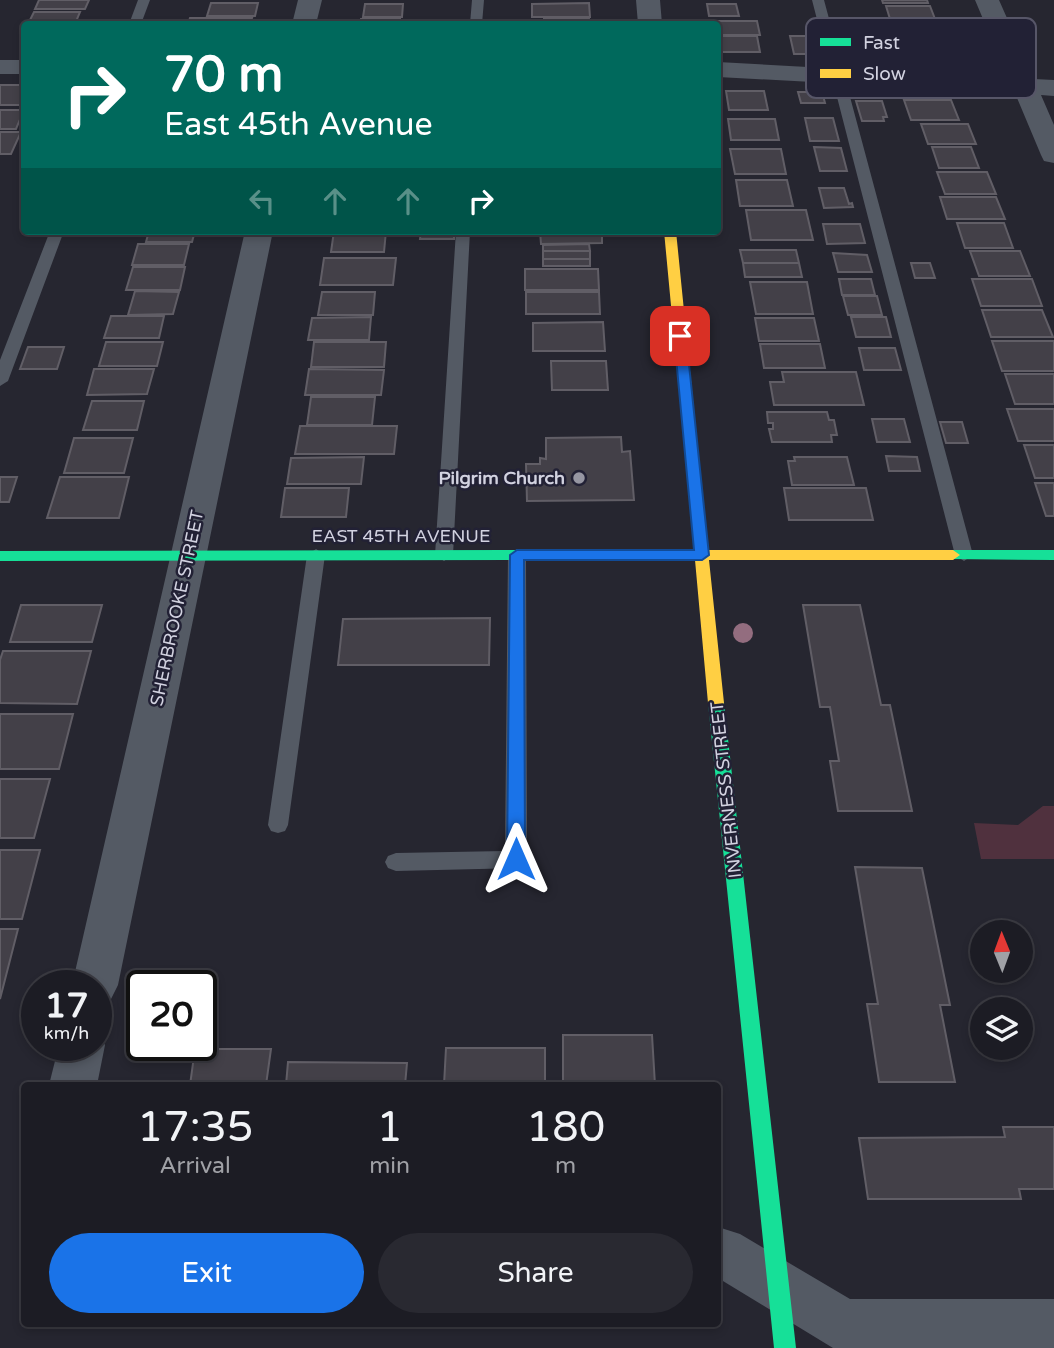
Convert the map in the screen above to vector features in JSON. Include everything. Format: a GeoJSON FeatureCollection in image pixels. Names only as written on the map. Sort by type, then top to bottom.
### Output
{"type":"FeatureCollection","features":[{"type":"Feature","properties":{"kind":"street"},"geometry":{"type":"LineString","coordinates":[[305,21],[310,0]]}},
{"type":"Feature","properties":{"kind":"street"},"geometry":{"type":"LineString","coordinates":[[648,0],[650,21]]}},
{"type":"Feature","properties":{"kind":"street"},"geometry":{"type":"LineString","coordinates":[[987,0],[995,18]]}},
{"type":"Feature","properties":{"kind":"street"},"geometry":{"type":"LineString","coordinates":[[0,67],[21,67]]}},
{"type":"Feature","properties":{"kind":"street"},"geometry":{"type":"LineString","coordinates":[[721,70],[806,75]]}},
{"type":"Feature","properties":{"kind":"street"},"geometry":{"type":"LineString","coordinates":[[1036,87],[1054,88]]}},
{"type":"Feature","properties":{"kind":"street"},"geometry":{"type":"LineString","coordinates":[[1030,98],[1054,155]]}},
{"type":"Feature","properties":{"kind":"street","name":"SHERBROOKE STREET"},"geometry":{"type":"LineString","coordinates":[[98,970],[257,235]]}},
{"type":"Feature","properties":{"kind":"street","name":"INVERNESS STREET"},"geometry":{"type":"LineString","coordinates":[[670,235],[785,1348]]}},
{"type":"Feature","properties":{"kind":"street","name":"EAST 45TH AVENUE"},"geometry":{"type":"LineString","coordinates":[[0,556],[1054,555]]}},
{"type":"Feature","properties":{"kind":"street"},"geometry":{"type":"LineString","coordinates":[[74,1082],[78,1061]]}},
{"type":"Feature","properties":{"kind":"street"},"geometry":{"type":"LineString","coordinates":[[721,1252],[844,1326],[1054,1326]]}},
{"type":"Feature","properties":{"kind":"lane"},"geometry":{"type":"LineString","coordinates":[[136,21],[144,0]]}},
{"type":"Feature","properties":{"kind":"lane"},"geometry":{"type":"LineString","coordinates":[[476,21],[478,0]]}},
{"type":"Feature","properties":{"kind":"lane"},"geometry":{"type":"LineString","coordinates":[[818,0],[822,18]]}},
{"type":"Feature","properties":{"kind":"lane"},"geometry":{"type":"LineString","coordinates":[[843,98],[964,555]]}},
{"type":"Feature","properties":{"kind":"lane"},"geometry":{"type":"LineString","coordinates":[[0,381],[55,235]]}},
{"type":"Feature","properties":{"kind":"lane"},"geometry":{"type":"LineString","coordinates":[[444,555],[463,235]]}},
{"type":"Feature","properties":{"kind":"lane"},"geometry":{"type":"LineString","coordinates":[[278,825],[316,555]]}},
{"type":"Feature","properties":{"kind":"lane"},"geometry":{"type":"LineString","coordinates":[[396,862],[516,859],[517,555]]}},
{"type":"Feature","properties":{"kind":"shaded area"},"geometry":{"type":"Polygon","coordinates":[[[1043,806],[1054,806],[1054,859],[981,859],[974,823],[1018,825],[1043,806]]]}},
{"type":"Feature","properties":{"kind":"building"},"geometry":{"type":"Polygon","coordinates":[[[39,0],[89,0],[85,9],[35,9],[39,0]]]}},
{"type":"Feature","properties":{"kind":"building"},"geometry":{"type":"Polygon","coordinates":[[[882,0],[927,0],[928,3],[883,3],[882,0]]]}},
{"type":"Feature","properties":{"kind":"building"},"geometry":{"type":"Polygon","coordinates":[[[211,3],[258,3],[255,16],[207,16],[211,3]]]}},
{"type":"Feature","properties":{"kind":"building"},"geometry":{"type":"Polygon","coordinates":[[[589,3],[590,17],[532,17],[532,4],[589,3]]]}},
{"type":"Feature","properties":{"kind":"building"},"geometry":{"type":"Polygon","coordinates":[[[365,4],[403,4],[402,17],[363,17],[365,4]]]}},
{"type":"Feature","properties":{"kind":"building"},"geometry":{"type":"Polygon","coordinates":[[[707,4],[736,4],[739,16],[709,16],[707,4]]]}},
{"type":"Feature","properties":{"kind":"building"},"geometry":{"type":"Polygon","coordinates":[[[886,6],[930,6],[935,18],[890,18],[886,6]]]}},
{"type":"Feature","properties":{"kind":"building"},"geometry":{"type":"Polygon","coordinates":[[[34,12],[80,12],[76,21],[30,21],[34,12]]]}},
{"type":"Feature","properties":{"kind":"building"},"geometry":{"type":"Polygon","coordinates":[[[190,18],[252,18],[251,21],[189,21],[190,18]]]}},
{"type":"Feature","properties":{"kind":"building"},"geometry":{"type":"Polygon","coordinates":[[[361,19],[400,19],[400,21],[361,19]]]}},
{"type":"Feature","properties":{"kind":"building"},"geometry":{"type":"Polygon","coordinates":[[[589,19],[589,21],[544,21],[589,19]]]}},
{"type":"Feature","properties":{"kind":"building"},"geometry":{"type":"Polygon","coordinates":[[[721,21],[757,21],[760,35],[721,35],[721,21]]]}},
{"type":"Feature","properties":{"kind":"building"},"geometry":{"type":"Polygon","coordinates":[[[721,36],[757,36],[760,52],[721,52],[721,36]]]}},
{"type":"Feature","properties":{"kind":"building"},"geometry":{"type":"Polygon","coordinates":[[[790,36],[806,36],[806,54],[794,54],[790,36]]]}},
{"type":"Feature","properties":{"kind":"building"},"geometry":{"type":"Polygon","coordinates":[[[0,85],[21,85],[21,105],[0,105],[0,85]]]}},
{"type":"Feature","properties":{"kind":"building"},"geometry":{"type":"Polygon","coordinates":[[[726,91],[764,91],[768,110],[729,110],[726,91]]]}},
{"type":"Feature","properties":{"kind":"building"},"geometry":{"type":"Polygon","coordinates":[[[798,92],[806,92],[806,98],[824,98],[825,103],[801,103],[798,92]]]}},
{"type":"Feature","properties":{"kind":"building"},"geometry":{"type":"Polygon","coordinates":[[[904,100],[951,100],[959,120],[911,120],[904,100]]]}},
{"type":"Feature","properties":{"kind":"building"},"geometry":{"type":"Polygon","coordinates":[[[856,101],[882,101],[887,117],[883,117],[884,121],[862,121],[856,101]]]}},
{"type":"Feature","properties":{"kind":"building"},"geometry":{"type":"Polygon","coordinates":[[[0,110],[21,110],[16,129],[0,129],[0,110]]]}},
{"type":"Feature","properties":{"kind":"building"},"geometry":{"type":"Polygon","coordinates":[[[805,118],[833,118],[839,141],[810,141],[805,118]]]}},
{"type":"Feature","properties":{"kind":"building"},"geometry":{"type":"Polygon","coordinates":[[[728,119],[775,119],[779,140],[731,140],[728,119]]]}},
{"type":"Feature","properties":{"kind":"building"},"geometry":{"type":"Polygon","coordinates":[[[921,124],[968,124],[976,144],[928,144],[921,124]]]}},
{"type":"Feature","properties":{"kind":"building"},"geometry":{"type":"Polygon","coordinates":[[[0,132],[21,132],[11,154],[0,154],[0,132]]]}},
{"type":"Feature","properties":{"kind":"building"},"geometry":{"type":"Polygon","coordinates":[[[814,147],[841,148],[847,171],[820,171],[814,147]]]}},
{"type":"Feature","properties":{"kind":"building"},"geometry":{"type":"Polygon","coordinates":[[[932,147],[971,147],[979,168],[939,168],[932,147]]]}},
{"type":"Feature","properties":{"kind":"building"},"geometry":{"type":"Polygon","coordinates":[[[730,149],[781,149],[786,174],[735,174],[730,149]]]}},
{"type":"Feature","properties":{"kind":"building"},"geometry":{"type":"Polygon","coordinates":[[[937,172],[987,172],[996,194],[945,194],[937,172]]]}},
{"type":"Feature","properties":{"kind":"building"},"geometry":{"type":"Polygon","coordinates":[[[736,180],[787,180],[793,206],[740,206],[736,180]]]}},
{"type":"Feature","properties":{"kind":"building"},"geometry":{"type":"Polygon","coordinates":[[[819,188],[844,188],[849,204],[852,203],[853,207],[824,208],[819,188]]]}},
{"type":"Feature","properties":{"kind":"building"},"geometry":{"type":"Polygon","coordinates":[[[940,197],[996,197],[1005,219],[947,219],[940,197]]]}},
{"type":"Feature","properties":{"kind":"building"},"geometry":{"type":"Polygon","coordinates":[[[746,210],[806,210],[813,240],[751,240],[746,210]]]}},
{"type":"Feature","properties":{"kind":"building"},"geometry":{"type":"Polygon","coordinates":[[[957,223],[1004,223],[1013,248],[965,248],[957,223]]]}},
{"type":"Feature","properties":{"kind":"building"},"geometry":{"type":"Polygon","coordinates":[[[823,224],[860,224],[865,243],[827,244],[823,224]]]}},
{"type":"Feature","properties":{"kind":"building"},"geometry":{"type":"Polygon","coordinates":[[[148,235],[194,235],[192,242],[146,242],[148,235]]]}},
{"type":"Feature","properties":{"kind":"building"},"geometry":{"type":"Polygon","coordinates":[[[333,235],[386,235],[384,252],[331,252],[333,235]]]}},
{"type":"Feature","properties":{"kind":"building"},"geometry":{"type":"Polygon","coordinates":[[[420,235],[454,235],[454,239],[420,239],[420,235]]]}},
{"type":"Feature","properties":{"kind":"building"},"geometry":{"type":"Polygon","coordinates":[[[540,235],[602,235],[602,243],[541,244],[540,235]]]}},
{"type":"Feature","properties":{"kind":"building"},"geometry":{"type":"Polygon","coordinates":[[[138,244],[189,244],[184,265],[132,265],[138,244]]]}},
{"type":"Feature","properties":{"kind":"building"},"geometry":{"type":"Polygon","coordinates":[[[589,244],[590,251],[543,251],[543,245],[589,244]]]}},
{"type":"Feature","properties":{"kind":"building"},"geometry":{"type":"Polygon","coordinates":[[[740,250],[796,250],[799,263],[743,263],[740,250]]]}},
{"type":"Feature","properties":{"kind":"building"},"geometry":{"type":"Polygon","coordinates":[[[543,251],[590,251],[590,259],[543,259],[543,251]]]}},
{"type":"Feature","properties":{"kind":"building"},"geometry":{"type":"Polygon","coordinates":[[[970,251],[1020,251],[1030,276],[979,276],[970,251]]]}},
{"type":"Feature","properties":{"kind":"building"},"geometry":{"type":"Polygon","coordinates":[[[833,253],[867,255],[872,272],[838,272],[833,253]]]}},
{"type":"Feature","properties":{"kind":"building"},"geometry":{"type":"Polygon","coordinates":[[[324,258],[396,258],[393,285],[320,285],[324,258]]]}},
{"type":"Feature","properties":{"kind":"building"},"geometry":{"type":"Polygon","coordinates":[[[543,259],[590,259],[590,266],[543,266],[543,259]]]}},
{"type":"Feature","properties":{"kind":"building"},"geometry":{"type":"Polygon","coordinates":[[[743,263],[799,263],[802,277],[745,277],[743,263]]]}},
{"type":"Feature","properties":{"kind":"building"},"geometry":{"type":"Polygon","coordinates":[[[911,263],[930,263],[935,278],[915,278],[911,263]]]}},
{"type":"Feature","properties":{"kind":"building"},"geometry":{"type":"Polygon","coordinates":[[[133,267],[185,267],[180,290],[126,290],[133,267]]]}},
{"type":"Feature","properties":{"kind":"building"},"geometry":{"type":"Polygon","coordinates":[[[525,269],[598,269],[599,290],[525,290],[525,269]]]}},
{"type":"Feature","properties":{"kind":"building"},"geometry":{"type":"Polygon","coordinates":[[[839,279],[871,279],[875,295],[842,295],[839,279]]]}},
{"type":"Feature","properties":{"kind":"building"},"geometry":{"type":"Polygon","coordinates":[[[972,279],[1032,279],[1042,306],[981,306],[972,279]]]}},
{"type":"Feature","properties":{"kind":"building"},"geometry":{"type":"Polygon","coordinates":[[[750,282],[807,282],[813,314],[756,314],[750,282]]]}},
{"type":"Feature","properties":{"kind":"building"},"geometry":{"type":"Polygon","coordinates":[[[135,291],[179,292],[173,314],[128,315],[135,291]]]}},
{"type":"Feature","properties":{"kind":"building"},"geometry":{"type":"Polygon","coordinates":[[[322,292],[375,292],[373,315],[318,315],[322,292]]]}},
{"type":"Feature","properties":{"kind":"building"},"geometry":{"type":"Polygon","coordinates":[[[526,292],[599,292],[600,314],[526,314],[526,292]]]}},
{"type":"Feature","properties":{"kind":"building"},"geometry":{"type":"Polygon","coordinates":[[[843,296],[877,296],[882,315],[848,315],[843,296]]]}},
{"type":"Feature","properties":{"kind":"building"},"geometry":{"type":"Polygon","coordinates":[[[982,310],[1042,310],[1053,337],[991,337],[982,310]]]}},
{"type":"Feature","properties":{"kind":"building"},"geometry":{"type":"Polygon","coordinates":[[[111,316],[164,316],[159,338],[104,338],[111,316]]]}},
{"type":"Feature","properties":{"kind":"building"},"geometry":{"type":"Polygon","coordinates":[[[371,317],[369,340],[308,340],[312,318],[371,317]]]}},
{"type":"Feature","properties":{"kind":"building"},"geometry":{"type":"Polygon","coordinates":[[[851,317],[886,317],[891,337],[856,337],[851,317]]]}},
{"type":"Feature","properties":{"kind":"building"},"geometry":{"type":"Polygon","coordinates":[[[755,318],[814,318],[819,341],[759,341],[755,318]]]}},
{"type":"Feature","properties":{"kind":"building"},"geometry":{"type":"Polygon","coordinates":[[[603,322],[605,351],[533,351],[533,323],[603,322]]]}},
{"type":"Feature","properties":{"kind":"building"},"geometry":{"type":"Polygon","coordinates":[[[992,341],[1054,341],[1054,371],[1002,371],[992,341]]]}},
{"type":"Feature","properties":{"kind":"building"},"geometry":{"type":"Polygon","coordinates":[[[106,342],[163,342],[157,366],[99,366],[106,342]]]}},
{"type":"Feature","properties":{"kind":"building"},"geometry":{"type":"Polygon","coordinates":[[[314,342],[386,342],[384,367],[311,367],[314,342]]]}},
{"type":"Feature","properties":{"kind":"building"},"geometry":{"type":"Polygon","coordinates":[[[760,344],[820,344],[825,368],[764,368],[760,344]]]}},
{"type":"Feature","properties":{"kind":"building"},"geometry":{"type":"Polygon","coordinates":[[[28,347],[64,347],[57,369],[20,369],[28,347]]]}},
{"type":"Feature","properties":{"kind":"building"},"geometry":{"type":"Polygon","coordinates":[[[859,348],[895,348],[901,370],[864,370],[859,348]]]}},
{"type":"Feature","properties":{"kind":"building"},"geometry":{"type":"Polygon","coordinates":[[[551,361],[606,361],[608,390],[552,390],[551,361]]]}},
{"type":"Feature","properties":{"kind":"building"},"geometry":{"type":"Polygon","coordinates":[[[94,369],[154,369],[147,394],[87,395],[94,369]]]}},
{"type":"Feature","properties":{"kind":"building"},"geometry":{"type":"Polygon","coordinates":[[[309,369],[384,370],[381,395],[305,395],[309,369]]]}},
{"type":"Feature","properties":{"kind":"building"},"geometry":{"type":"Polygon","coordinates":[[[782,372],[856,372],[864,405],[774,405],[770,382],[784,382],[782,372]]]}},
{"type":"Feature","properties":{"kind":"building"},"geometry":{"type":"Polygon","coordinates":[[[1005,374],[1054,374],[1054,404],[1015,404],[1005,374]]]}},
{"type":"Feature","properties":{"kind":"building"},"geometry":{"type":"Polygon","coordinates":[[[311,397],[375,397],[372,425],[307,425],[311,397]]]}},
{"type":"Feature","properties":{"kind":"building"},"geometry":{"type":"Polygon","coordinates":[[[92,401],[144,401],[137,430],[83,430],[92,401]]]}},
{"type":"Feature","properties":{"kind":"building"},"geometry":{"type":"Polygon","coordinates":[[[1007,409],[1054,409],[1054,441],[1018,441],[1007,409]]]}},
{"type":"Feature","properties":{"kind":"building"},"geometry":{"type":"Polygon","coordinates":[[[767,412],[827,412],[829,420],[834,420],[837,435],[831,435],[832,442],[772,442],[769,429],[773,429],[773,423],[768,423],[767,412]]]}},
{"type":"Feature","properties":{"kind":"building"},"geometry":{"type":"Polygon","coordinates":[[[872,419],[904,419],[910,442],[877,442],[872,419]]]}},
{"type":"Feature","properties":{"kind":"building"},"geometry":{"type":"Polygon","coordinates":[[[940,422],[962,422],[968,443],[946,443],[940,422]]]}},
{"type":"Feature","properties":{"kind":"building"},"geometry":{"type":"Polygon","coordinates":[[[300,426],[397,426],[394,454],[295,454],[300,426]]]}},
{"type":"Feature","properties":{"kind":"building","name":"Pilgrim Church"},"geometry":{"type":"Polygon","coordinates":[[[621,437],[622,452],[630,451],[634,500],[527,501],[526,464],[540,464],[540,458],[546,459],[546,438],[621,437]]]}},
{"type":"Feature","properties":{"kind":"building"},"geometry":{"type":"Polygon","coordinates":[[[74,438],[133,438],[124,473],[64,473],[74,438]]]}},
{"type":"Feature","properties":{"kind":"building"},"geometry":{"type":"Polygon","coordinates":[[[1024,445],[1054,445],[1054,478],[1035,478],[1024,445]]]}},
{"type":"Feature","properties":{"kind":"building"},"geometry":{"type":"Polygon","coordinates":[[[886,456],[917,457],[920,471],[889,471],[886,456]]]}},
{"type":"Feature","properties":{"kind":"building"},"geometry":{"type":"Polygon","coordinates":[[[364,457],[361,484],[287,484],[291,458],[364,457]]]}},
{"type":"Feature","properties":{"kind":"building"},"geometry":{"type":"Polygon","coordinates":[[[794,457],[847,457],[854,485],[792,485],[788,461],[795,461],[794,457]]]}},
{"type":"Feature","properties":{"kind":"building"},"geometry":{"type":"Polygon","coordinates":[[[0,477],[17,477],[9,502],[0,502],[0,477]]]}},
{"type":"Feature","properties":{"kind":"building"},"geometry":{"type":"Polygon","coordinates":[[[60,477],[129,477],[119,518],[47,518],[60,477]]]}},
{"type":"Feature","properties":{"kind":"building"},"geometry":{"type":"Polygon","coordinates":[[[1035,483],[1054,483],[1054,516],[1046,516],[1035,483]]]}},
{"type":"Feature","properties":{"kind":"building"},"geometry":{"type":"Polygon","coordinates":[[[285,488],[349,488],[346,517],[281,517],[285,488]]]}},
{"type":"Feature","properties":{"kind":"building"},"geometry":{"type":"Polygon","coordinates":[[[784,488],[866,488],[873,520],[789,520],[784,488]]]}},
{"type":"Feature","properties":{"kind":"building"},"geometry":{"type":"Polygon","coordinates":[[[21,605],[102,605],[92,642],[10,642],[21,605]]]}},
{"type":"Feature","properties":{"kind":"building"},"geometry":{"type":"Polygon","coordinates":[[[803,605],[860,605],[881,705],[890,705],[912,811],[838,811],[830,761],[839,761],[830,707],[820,707],[803,605]]]}},
{"type":"Feature","properties":{"kind":"building"},"geometry":{"type":"Polygon","coordinates":[[[490,618],[489,665],[338,665],[343,619],[490,618]]]}},
{"type":"Feature","properties":{"kind":"building"},"geometry":{"type":"Polygon","coordinates":[[[3,651],[91,651],[77,704],[0,703],[0,660],[3,651]]]}},
{"type":"Feature","properties":{"kind":"building"},"geometry":{"type":"Polygon","coordinates":[[[0,714],[73,714],[59,769],[0,769],[0,714]]]}},
{"type":"Feature","properties":{"kind":"building"},"geometry":{"type":"Polygon","coordinates":[[[0,779],[50,779],[34,838],[0,838],[0,779]]]}},
{"type":"Feature","properties":{"kind":"building"},"geometry":{"type":"Polygon","coordinates":[[[0,850],[40,850],[22,919],[0,919],[0,850]]]}},
{"type":"Feature","properties":{"kind":"building"},"geometry":{"type":"Polygon","coordinates":[[[855,867],[922,868],[950,1005],[940,1005],[955,1082],[879,1082],[867,1004],[878,1004],[855,867]]]}},
{"type":"Feature","properties":{"kind":"building"},"geometry":{"type":"Polygon","coordinates":[[[0,929],[18,929],[0,999],[0,929]]]}},
{"type":"Feature","properties":{"kind":"building"},"geometry":{"type":"Polygon","coordinates":[[[563,1035],[652,1035],[655,1082],[563,1082],[563,1035]]]}},
{"type":"Feature","properties":{"kind":"building"},"geometry":{"type":"Polygon","coordinates":[[[446,1048],[545,1048],[545,1082],[444,1082],[446,1048]]]}},
{"type":"Feature","properties":{"kind":"building"},"geometry":{"type":"Polygon","coordinates":[[[217,1049],[271,1049],[266,1082],[190,1082],[193,1061],[217,1061],[217,1049]]]}},
{"type":"Feature","properties":{"kind":"building"},"geometry":{"type":"Polygon","coordinates":[[[288,1062],[407,1063],[405,1082],[286,1082],[288,1062]]]}},
{"type":"Feature","properties":{"kind":"building"},"geometry":{"type":"Polygon","coordinates":[[[1003,1127],[1054,1127],[1054,1189],[1019,1189],[1021,1199],[868,1199],[859,1138],[1005,1137],[1003,1127]]]}},
{"type":"Feature","properties":{"kind":"traffic: fast"},"geometry":{"type":"LineString","coordinates":[[0,556],[565,555]]}},
{"type":"Feature","properties":{"kind":"traffic: fast"},"geometry":{"type":"LineString","coordinates":[[953,555],[1054,555]]}},
{"type":"Feature","properties":{"kind":"traffic: fast"},"geometry":{"type":"LineString","coordinates":[[716,703],[785,1348]]}},
{"type":"Feature","properties":{"kind":"traffic: slow"},"geometry":{"type":"LineString","coordinates":[[670,235],[716,703]]}},
{"type":"Feature","properties":{"kind":"traffic: slow"},"geometry":{"type":"LineString","coordinates":[[565,555],[953,555]]}},
{"type":"Feature","properties":{"kind":"place","name":"Pilgrim Church"},"geometry":{"type":"Point","coordinates":[579,478]}},
{"type":"Feature","properties":{"kind":"route"},"geometry":{"type":"LineString","coordinates":[[516,859],[517,555],[702,555],[680,336]]}}]}
